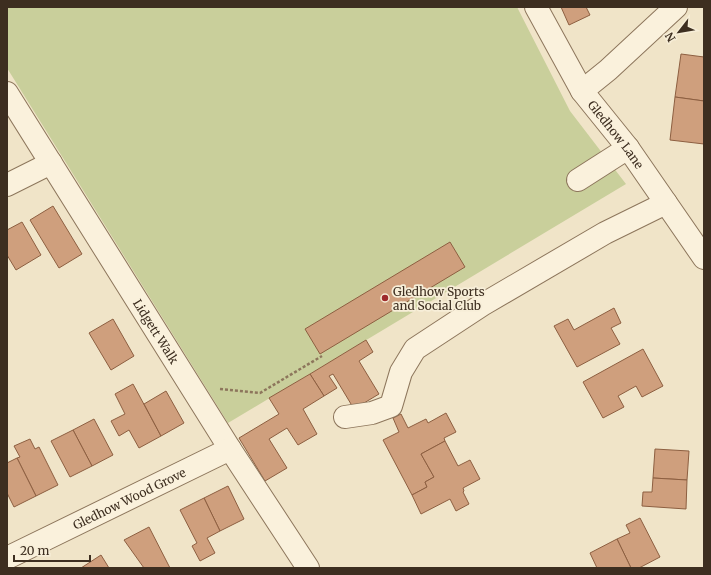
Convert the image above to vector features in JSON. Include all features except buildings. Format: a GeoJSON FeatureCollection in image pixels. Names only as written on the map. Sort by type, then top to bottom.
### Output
{"type":"FeatureCollection","features":[{"type":"Feature","properties":{"kind":"street","name":"Gledhow Lane"},"geometry":{"type":"LineString","coordinates":[[536,7],[582,91],[628,148],[704,258]]}},
{"type":"Feature","properties":{"kind":"street"},"geometry":{"type":"LineString","coordinates":[[582,91],[608,70],[676,7]]}},
{"type":"Feature","properties":{"kind":"street","name":"Lidgett Walk"},"geometry":{"type":"LineString","coordinates":[[7,93],[230,449],[308,568]]}},
{"type":"Feature","properties":{"kind":"street"},"geometry":{"type":"LineString","coordinates":[[578,180],[628,148]]}},
{"type":"Feature","properties":{"kind":"street"},"geometry":{"type":"LineString","coordinates":[[7,185],[51,163]]}},
{"type":"Feature","properties":{"kind":"street"},"geometry":{"type":"LineString","coordinates":[[345,417],[372,413],[391,406],[401,372],[415,349],[482,305],[598,237],[666,203]]}},
{"type":"Feature","properties":{"kind":"street","name":"Gledhow Wood Grove"},"geometry":{"type":"LineString","coordinates":[[7,558],[230,449]]}},
{"type":"Feature","properties":{"kind":"path"},"geometry":{"type":"LineString","coordinates":[[199,399],[217,389],[260,393],[322,356]]}},
{"type":"Feature","properties":{"kind":"green space"},"geometry":{"type":"Polygon","coordinates":[[[7,7],[517,7],[570,111],[626,184],[228,423],[7,68],[7,7]]]}},
{"type":"Feature","properties":{"kind":"place","name":"Gledhow Sports and Social Club"},"geometry":{"type":"Point","coordinates":[385,298]}}]}
